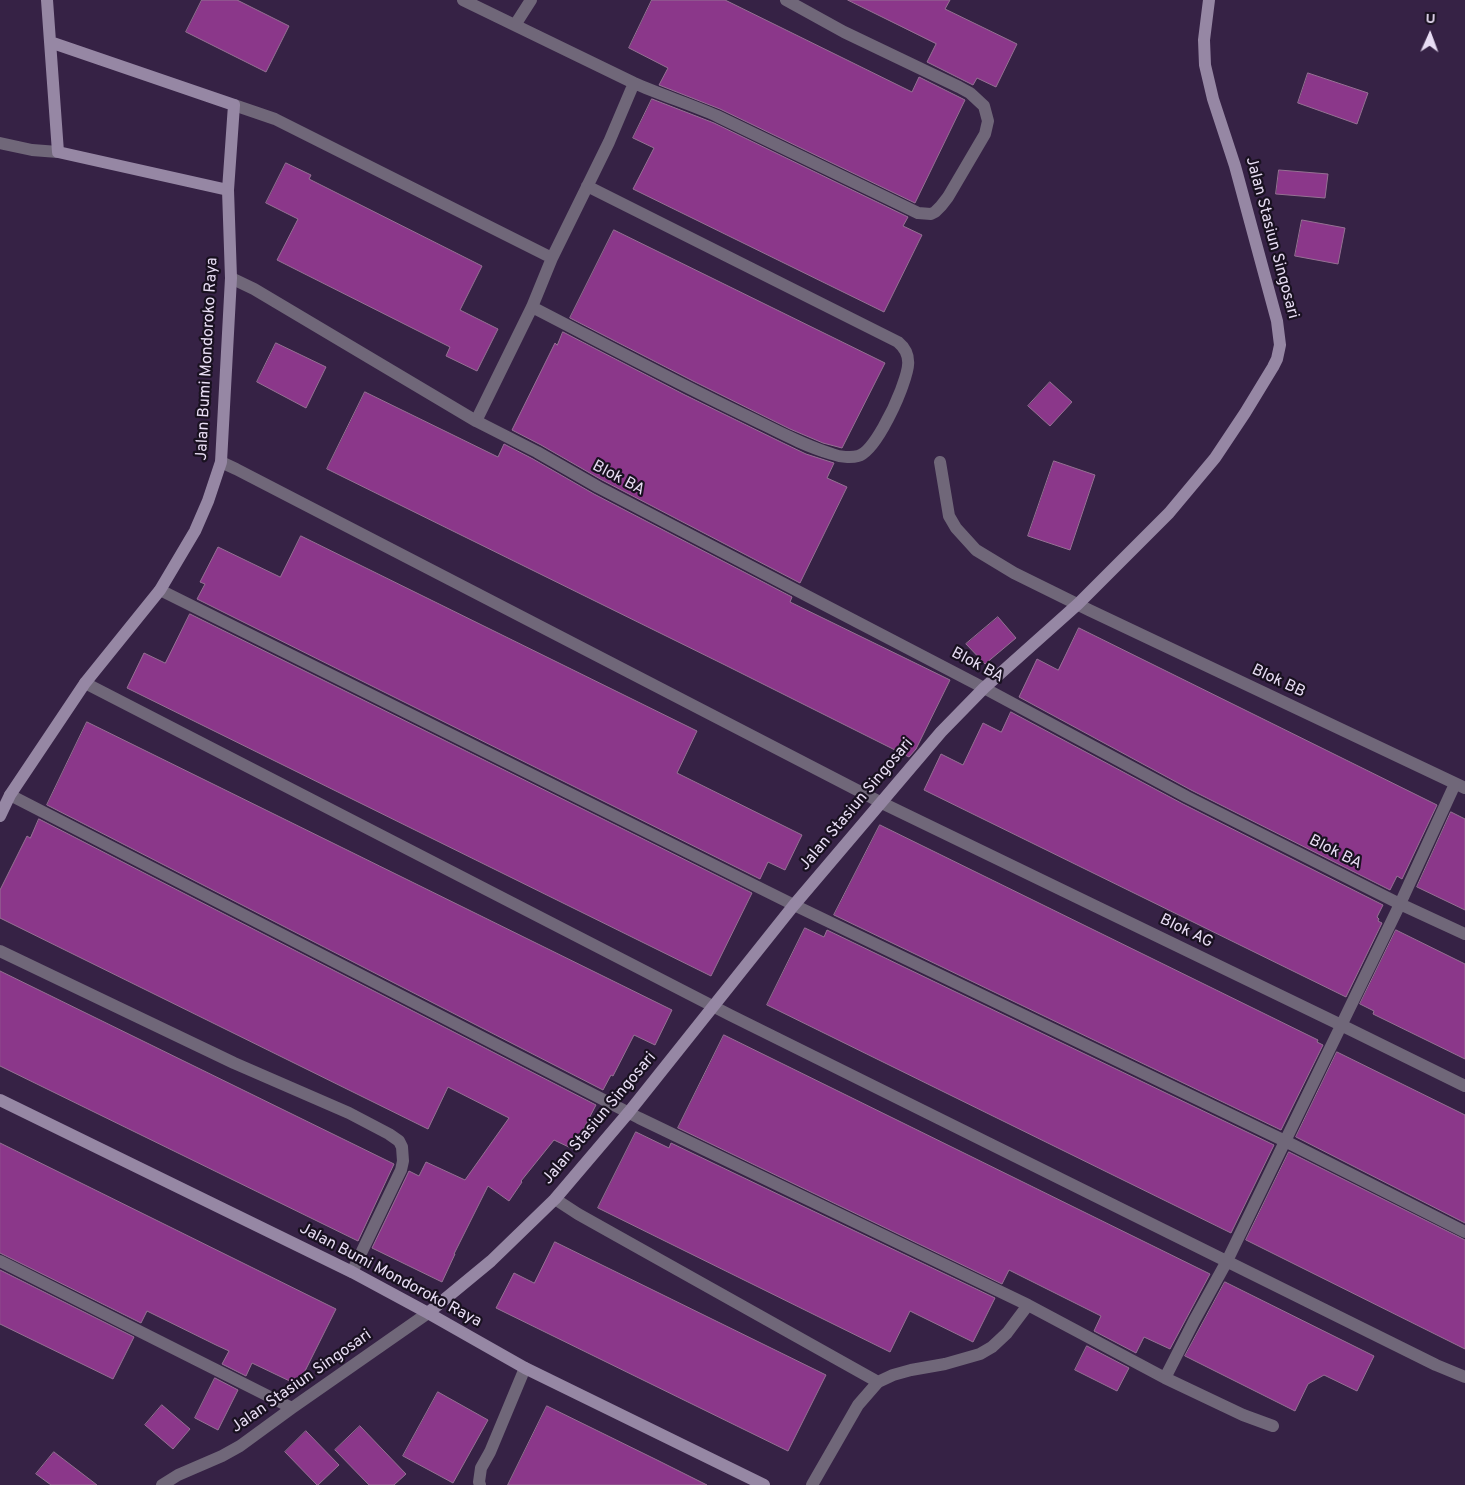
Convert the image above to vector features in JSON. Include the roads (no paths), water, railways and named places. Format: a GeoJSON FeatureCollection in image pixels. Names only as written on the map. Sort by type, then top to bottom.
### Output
{"type":"FeatureCollection","features":[{"type":"Feature","properties":{"kind":"street"},"geometry":{"type":"LineString","coordinates":[[47,0],[58,152]]}},
{"type":"Feature","properties":{"kind":"street"},"geometry":{"type":"LineString","coordinates":[[463,0],[634,83],[718,116],[918,212],[925,214],[935,212],[948,197],[985,134],[988,121],[984,106],[970,93],[959,87],[844,32],[786,0]]}},
{"type":"Feature","properties":{"kind":"street"},"geometry":{"type":"LineString","coordinates":[[515,25],[531,0]]}},
{"type":"Feature","properties":{"kind":"street","name":"Jalan Stasiun Singosari"},"geometry":{"type":"LineString","coordinates":[[162,1485],[178,1475],[240,1446],[428,1313],[491,1261],[554,1199],[629,1112],[794,905],[887,805],[941,732],[984,688],[1078,604],[1170,514],[1215,458],[1273,367],[1280,345],[1277,321],[1235,166],[1213,99],[1205,65],[1204,40],[1209,0]]}},
{"type":"Feature","properties":{"kind":"street"},"geometry":{"type":"LineString","coordinates":[[50,42],[275,119],[552,258]]}},
{"type":"Feature","properties":{"kind":"street"},"geometry":{"type":"LineString","coordinates":[[476,421],[532,307],[552,258],[609,142],[634,83]]}},
{"type":"Feature","properties":{"kind":"street","name":"Jalan Bumi Mondoroko Raya"},"geometry":{"type":"LineString","coordinates":[[0,816],[10,795],[85,683],[160,590],[195,531],[208,501],[221,462],[231,278],[228,190],[234,104]]}},
{"type":"Feature","properties":{"kind":"street"},"geometry":{"type":"LineString","coordinates":[[0,143],[32,150],[58,152],[228,190]]}},
{"type":"Feature","properties":{"kind":"street"},"geometry":{"type":"LineString","coordinates":[[532,307],[718,402],[809,446],[834,455],[862,456],[879,436],[898,396],[906,376],[908,355],[906,348],[898,342],[588,186]]}},
{"type":"Feature","properties":{"kind":"street","name":"Blok BA"},"geometry":{"type":"LineString","coordinates":[[231,278],[263,294],[476,421],[537,452],[598,487],[984,688],[1187,797],[1400,904],[1465,934]]}},
{"type":"Feature","properties":{"kind":"street","name":"Blok AG"},"geometry":{"type":"LineString","coordinates":[[221,462],[887,805],[1465,1086]]}},
{"type":"Feature","properties":{"kind":"street","name":"Blok BB"},"geometry":{"type":"LineString","coordinates":[[940,462],[949,516],[956,528],[976,550],[1014,572],[1078,604],[1460,786]]}},
{"type":"Feature","properties":{"kind":"street"},"geometry":{"type":"LineString","coordinates":[[160,590],[794,905],[1285,1141],[1465,1232]]}},
{"type":"Feature","properties":{"kind":"street"},"geometry":{"type":"LineString","coordinates":[[85,683],[713,1006],[1436,1365],[1465,1377]]}},
{"type":"Feature","properties":{"kind":"street"},"geometry":{"type":"LineString","coordinates":[[1165,1378],[1227,1261],[1400,904],[1460,786]]}},
{"type":"Feature","properties":{"kind":"street"},"geometry":{"type":"LineString","coordinates":[[10,795],[629,1112],[1028,1305],[1165,1378],[1243,1415],[1272,1426]]}},
{"type":"Feature","properties":{"kind":"street"},"geometry":{"type":"LineString","coordinates":[[0,951],[234,1063],[349,1112],[399,1141],[402,1147],[403,1161],[401,1170],[352,1272]]}},
{"type":"Feature","properties":{"kind":"street","name":"Jalan Bumi Mondoroko Raya"},"geometry":{"type":"LineString","coordinates":[[0,1100],[352,1272],[525,1368],[764,1485]]}},
{"type":"Feature","properties":{"kind":"street"},"geometry":{"type":"LineString","coordinates":[[554,1199],[878,1382]]}},
{"type":"Feature","properties":{"kind":"street"},"geometry":{"type":"LineString","coordinates":[[0,1261],[292,1408]]}},
{"type":"Feature","properties":{"kind":"street"},"geometry":{"type":"LineString","coordinates":[[812,1485],[858,1405],[878,1382],[893,1374],[945,1364],[980,1354],[992,1348],[1008,1333],[1028,1305]]}},
{"type":"Feature","properties":{"kind":"street"},"geometry":{"type":"LineString","coordinates":[[480,1485],[481,1468],[490,1452],[525,1368]]}}]}
